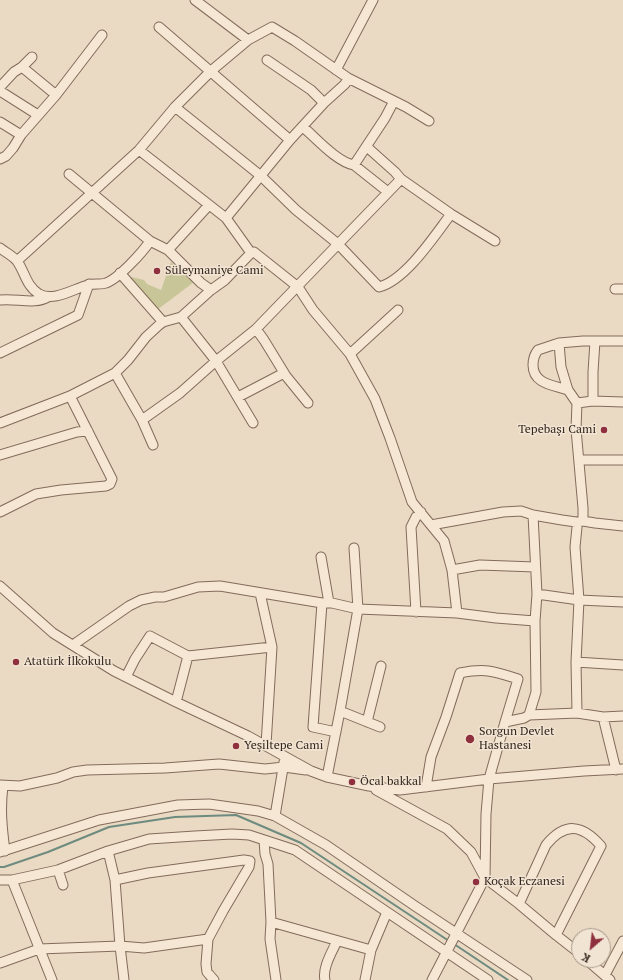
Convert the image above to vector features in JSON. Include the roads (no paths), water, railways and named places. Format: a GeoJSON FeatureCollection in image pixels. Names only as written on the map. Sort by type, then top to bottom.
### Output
{"type":"FeatureCollection","features":[{"type":"Feature","properties":{"kind":"street"},"geometry":{"type":"LineString","coordinates":[[195,0],[248,40]]}},
{"type":"Feature","properties":{"kind":"street"},"geometry":{"type":"LineString","coordinates":[[336,70],[373,0]]}},
{"type":"Feature","properties":{"kind":"street"},"geometry":{"type":"LineString","coordinates":[[159,27],[290,140]]}},
{"type":"Feature","properties":{"kind":"street"},"geometry":{"type":"LineString","coordinates":[[17,261],[139,150],[175,107],[211,71],[248,40],[272,28],[295,41],[348,78],[394,101],[429,122]]}},
{"type":"Feature","properties":{"kind":"street"},"geometry":{"type":"LineString","coordinates":[[0,159],[6,156],[21,135],[56,95],[102,35]]}},
{"type":"Feature","properties":{"kind":"street"},"geometry":{"type":"LineString","coordinates":[[0,87],[14,72],[22,67],[32,57]]}},
{"type":"Feature","properties":{"kind":"street"},"geometry":{"type":"LineString","coordinates":[[267,60],[311,90],[324,103]]}},
{"type":"Feature","properties":{"kind":"street"},"geometry":{"type":"LineString","coordinates":[[22,67],[56,95]]}},
{"type":"Feature","properties":{"kind":"street"},"geometry":{"type":"LineString","coordinates":[[226,218],[290,140],[324,103],[345,84],[348,78]]}},
{"type":"Feature","properties":{"kind":"street"},"geometry":{"type":"LineString","coordinates":[[0,91],[38,115]]}},
{"type":"Feature","properties":{"kind":"street"},"geometry":{"type":"LineString","coordinates":[[354,165],[367,147],[394,101]]}},
{"type":"Feature","properties":{"kind":"street"},"geometry":{"type":"LineString","coordinates":[[175,107],[261,176],[296,210],[338,244],[379,287],[385,285],[402,273],[421,253],[451,214]]}},
{"type":"Feature","properties":{"kind":"street"},"geometry":{"type":"LineString","coordinates":[[0,122],[21,135]]}},
{"type":"Feature","properties":{"kind":"street"},"geometry":{"type":"LineString","coordinates":[[303,127],[331,152],[348,164],[354,165],[388,192]]}},
{"type":"Feature","properties":{"kind":"street"},"geometry":{"type":"LineString","coordinates":[[367,147],[401,179],[451,214],[495,240]]}},
{"type":"Feature","properties":{"kind":"street"},"geometry":{"type":"LineString","coordinates":[[139,150],[226,218],[252,253],[254,252],[298,287],[313,310],[350,354],[375,399],[412,502],[444,541],[452,570],[457,613]]}},
{"type":"Feature","properties":{"kind":"street"},"geometry":{"type":"LineString","coordinates":[[69,174],[150,241],[168,250],[201,283],[212,290]]}},
{"type":"Feature","properties":{"kind":"street"},"geometry":{"type":"LineString","coordinates":[[142,420],[180,393],[216,360],[256,329],[401,179]]}},
{"type":"Feature","properties":{"kind":"street"},"geometry":{"type":"LineString","coordinates":[[168,250],[209,205]]}},
{"type":"Feature","properties":{"kind":"street"},"geometry":{"type":"LineString","coordinates":[[0,248],[17,261],[28,283],[34,290],[40,295],[48,297],[61,295],[89,284],[106,283],[120,273],[150,241]]}},
{"type":"Feature","properties":{"kind":"street"},"geometry":{"type":"LineString","coordinates":[[0,423],[70,396],[115,373],[128,360],[146,337],[163,322],[181,317],[225,280],[252,253]]}},
{"type":"Feature","properties":{"kind":"street"},"geometry":{"type":"LineString","coordinates":[[120,273],[163,322]]}},
{"type":"Feature","properties":{"kind":"street"},"geometry":{"type":"LineString","coordinates":[[0,353],[78,315],[89,284]]}},
{"type":"Feature","properties":{"kind":"street"},"geometry":{"type":"LineString","coordinates":[[0,300],[18,299],[34,302],[42,301],[48,297]]}},
{"type":"Feature","properties":{"kind":"street"},"geometry":{"type":"LineString","coordinates":[[350,354],[398,310]]}},
{"type":"Feature","properties":{"kind":"street"},"geometry":{"type":"LineString","coordinates":[[181,317],[216,360],[253,423]]}},
{"type":"Feature","properties":{"kind":"street"},"geometry":{"type":"LineString","coordinates":[[256,329],[284,373],[308,403]]}},
{"type":"Feature","properties":{"kind":"street"},"geometry":{"type":"LineString","coordinates":[[568,390],[541,381],[537,377],[533,370],[533,359],[538,350],[559,343],[583,341],[623,341]]}},
{"type":"Feature","properties":{"kind":"street"},"geometry":{"type":"LineString","coordinates":[[593,401],[593,372],[596,341]]}},
{"type":"Feature","properties":{"kind":"street"},"geometry":{"type":"LineString","coordinates":[[559,343],[561,367],[568,390],[578,403],[576,430],[583,508],[577,527],[575,547],[579,600],[576,662],[577,713]]}},
{"type":"Feature","properties":{"kind":"street"},"geometry":{"type":"LineString","coordinates":[[115,373],[142,420],[153,445]]}},
{"type":"Feature","properties":{"kind":"street"},"geometry":{"type":"LineString","coordinates":[[238,397],[284,373]]}},
{"type":"Feature","properties":{"kind":"street"},"geometry":{"type":"LineString","coordinates":[[0,512],[36,494],[106,486],[110,484],[112,479],[70,396]]}},
{"type":"Feature","properties":{"kind":"street"},"geometry":{"type":"LineString","coordinates":[[578,403],[593,401],[623,402]]}},
{"type":"Feature","properties":{"kind":"street"},"geometry":{"type":"LineString","coordinates":[[0,455],[88,430]]}},
{"type":"Feature","properties":{"kind":"street"},"geometry":{"type":"LineString","coordinates":[[579,460],[623,460]]}},
{"type":"Feature","properties":{"kind":"street"},"geometry":{"type":"LineString","coordinates":[[431,525],[503,512],[521,511],[533,515],[595,524],[623,526]]}},
{"type":"Feature","properties":{"kind":"street"},"geometry":{"type":"LineString","coordinates":[[416,612],[411,527],[421,512]]}},
{"type":"Feature","properties":{"kind":"street"},"geometry":{"type":"LineString","coordinates":[[529,715],[536,692],[535,621],[537,594],[533,515]]}},
{"type":"Feature","properties":{"kind":"street"},"geometry":{"type":"LineString","coordinates":[[327,777],[358,609],[354,548]]}},
{"type":"Feature","properties":{"kind":"street"},"geometry":{"type":"LineString","coordinates":[[321,557],[326,603],[313,727],[336,732]]}},
{"type":"Feature","properties":{"kind":"street"},"geometry":{"type":"LineString","coordinates":[[452,570],[480,565],[535,567]]}},
{"type":"Feature","properties":{"kind":"street"},"geometry":{"type":"LineString","coordinates":[[0,586],[53,633],[114,671],[266,745],[311,771],[327,777],[369,786],[400,790],[489,779],[584,771],[619,770],[603,717]]}},
{"type":"Feature","properties":{"kind":"street"},"geometry":{"type":"LineString","coordinates":[[73,645],[129,606],[141,600],[164,597],[198,587],[209,586],[220,586],[358,609],[457,613],[535,621]]}},
{"type":"Feature","properties":{"kind":"street"},"geometry":{"type":"LineString","coordinates":[[260,593],[272,648],[266,745]]}},
{"type":"Feature","properties":{"kind":"street"},"geometry":{"type":"LineString","coordinates":[[537,594],[579,600],[623,602]]}},
{"type":"Feature","properties":{"kind":"street"},"geometry":{"type":"LineString","coordinates":[[126,677],[135,659],[150,636],[188,656],[272,648]]}},
{"type":"Feature","properties":{"kind":"street"},"geometry":{"type":"LineString","coordinates":[[176,702],[188,656]]}},
{"type":"Feature","properties":{"kind":"street"},"geometry":{"type":"LineString","coordinates":[[576,662],[623,665]]}},
{"type":"Feature","properties":{"kind":"street"},"geometry":{"type":"LineString","coordinates":[[367,722],[381,666]]}},
{"type":"Feature","properties":{"kind":"street"},"geometry":{"type":"LineString","coordinates":[[426,787],[431,757],[460,673],[478,670],[492,671],[518,679],[489,779],[486,814],[485,878],[432,980]]}},
{"type":"Feature","properties":{"kind":"street"},"geometry":{"type":"LineString","coordinates":[[340,711],[380,727]]}},
{"type":"Feature","properties":{"kind":"street"},"geometry":{"type":"LineString","coordinates":[[505,722],[524,718],[529,715],[577,713],[603,717],[623,716]]}},
{"type":"Feature","properties":{"kind":"street"},"geometry":{"type":"LineString","coordinates":[[275,816],[285,757]]}},
{"type":"Feature","properties":{"kind":"street"},"geometry":{"type":"LineString","coordinates":[[311,771],[284,767],[265,769],[219,764],[164,768],[87,770],[20,786],[1,786],[2,851],[99,820],[178,805],[209,804],[238,808],[275,816],[326,845],[527,980]]}},
{"type":"Feature","properties":{"kind":"street"},"geometry":{"type":"LineString","coordinates":[[369,786],[447,829],[472,852],[485,878],[571,947]]}},
{"type":"Feature","properties":{"kind":"street"},"geometry":{"type":"LineString","coordinates":[[519,904],[546,846],[552,838],[564,831],[575,828],[592,835],[601,846],[556,935]]}},
{"type":"Feature","properties":{"kind":"street"},"geometry":{"type":"LineString","coordinates":[[0,880],[12,880],[58,870],[108,851],[149,839],[232,834],[249,835],[294,850],[488,980]]}},
{"type":"Feature","properties":{"kind":"street"},"geometry":{"type":"LineString","coordinates":[[264,840],[265,854],[268,864],[271,922],[270,939],[276,971],[276,980]]}},
{"type":"Feature","properties":{"kind":"street"},"geometry":{"type":"LineString","coordinates":[[108,851],[115,880],[124,980]]}},
{"type":"Feature","properties":{"kind":"street"},"geometry":{"type":"LineString","coordinates":[[115,880],[163,871],[244,860],[250,862],[265,854]]}},
{"type":"Feature","properties":{"kind":"street"},"geometry":{"type":"LineString","coordinates":[[214,980],[207,972],[206,964],[208,939],[249,867],[250,862]]}},
{"type":"Feature","properties":{"kind":"street"},"geometry":{"type":"LineString","coordinates":[[58,870],[62,885]]}},
{"type":"Feature","properties":{"kind":"street"},"geometry":{"type":"LineString","coordinates":[[12,880],[52,980]]}},
{"type":"Feature","properties":{"kind":"street"},"geometry":{"type":"LineString","coordinates":[[365,980],[371,950],[387,912]]}},
{"type":"Feature","properties":{"kind":"street"},"geometry":{"type":"LineString","coordinates":[[271,922],[371,950]]}},
{"type":"Feature","properties":{"kind":"street"},"geometry":{"type":"LineString","coordinates":[[0,963],[39,948],[120,946],[144,948],[208,939]]}},
{"type":"Feature","properties":{"kind":"street"},"geometry":{"type":"LineString","coordinates":[[597,968],[608,977],[623,941]]}},
{"type":"Feature","properties":{"kind":"street"},"geometry":{"type":"LineString","coordinates":[[325,980],[326,967],[338,942]]}},
{"type":"Feature","properties":{"kind":"waterway"},"geometry":{"type":"LineString","coordinates":[[0,867],[48,852],[109,827],[175,817],[236,815],[301,843],[449,941]]}},
{"type":"Feature","properties":{"kind":"waterway"},"geometry":{"type":"LineString","coordinates":[[454,944],[508,980]]}},
{"type":"Feature","properties":{"kind":"place","name":"Süleymaniye Cami"},"geometry":{"type":"Point","coordinates":[157,271]}},
{"type":"Feature","properties":{"kind":"place","name":"Tepebaşı Cami"},"geometry":{"type":"Point","coordinates":[604,430]}},
{"type":"Feature","properties":{"kind":"place","name":"Atatürk İlkokulu"},"geometry":{"type":"Point","coordinates":[16,662]}},
{"type":"Feature","properties":{"kind":"place","name":"Sorgun Devlet Hastanesi"},"geometry":{"type":"Point","coordinates":[470,739]}},
{"type":"Feature","properties":{"kind":"place","name":"Yeşiltepe Cami"},"geometry":{"type":"Point","coordinates":[236,746]}},
{"type":"Feature","properties":{"kind":"place","name":"Öcal bakkal"},"geometry":{"type":"Point","coordinates":[352,782]}},
{"type":"Feature","properties":{"kind":"place","name":"Koçak Eczanesi"},"geometry":{"type":"Point","coordinates":[476,882]}}]}
